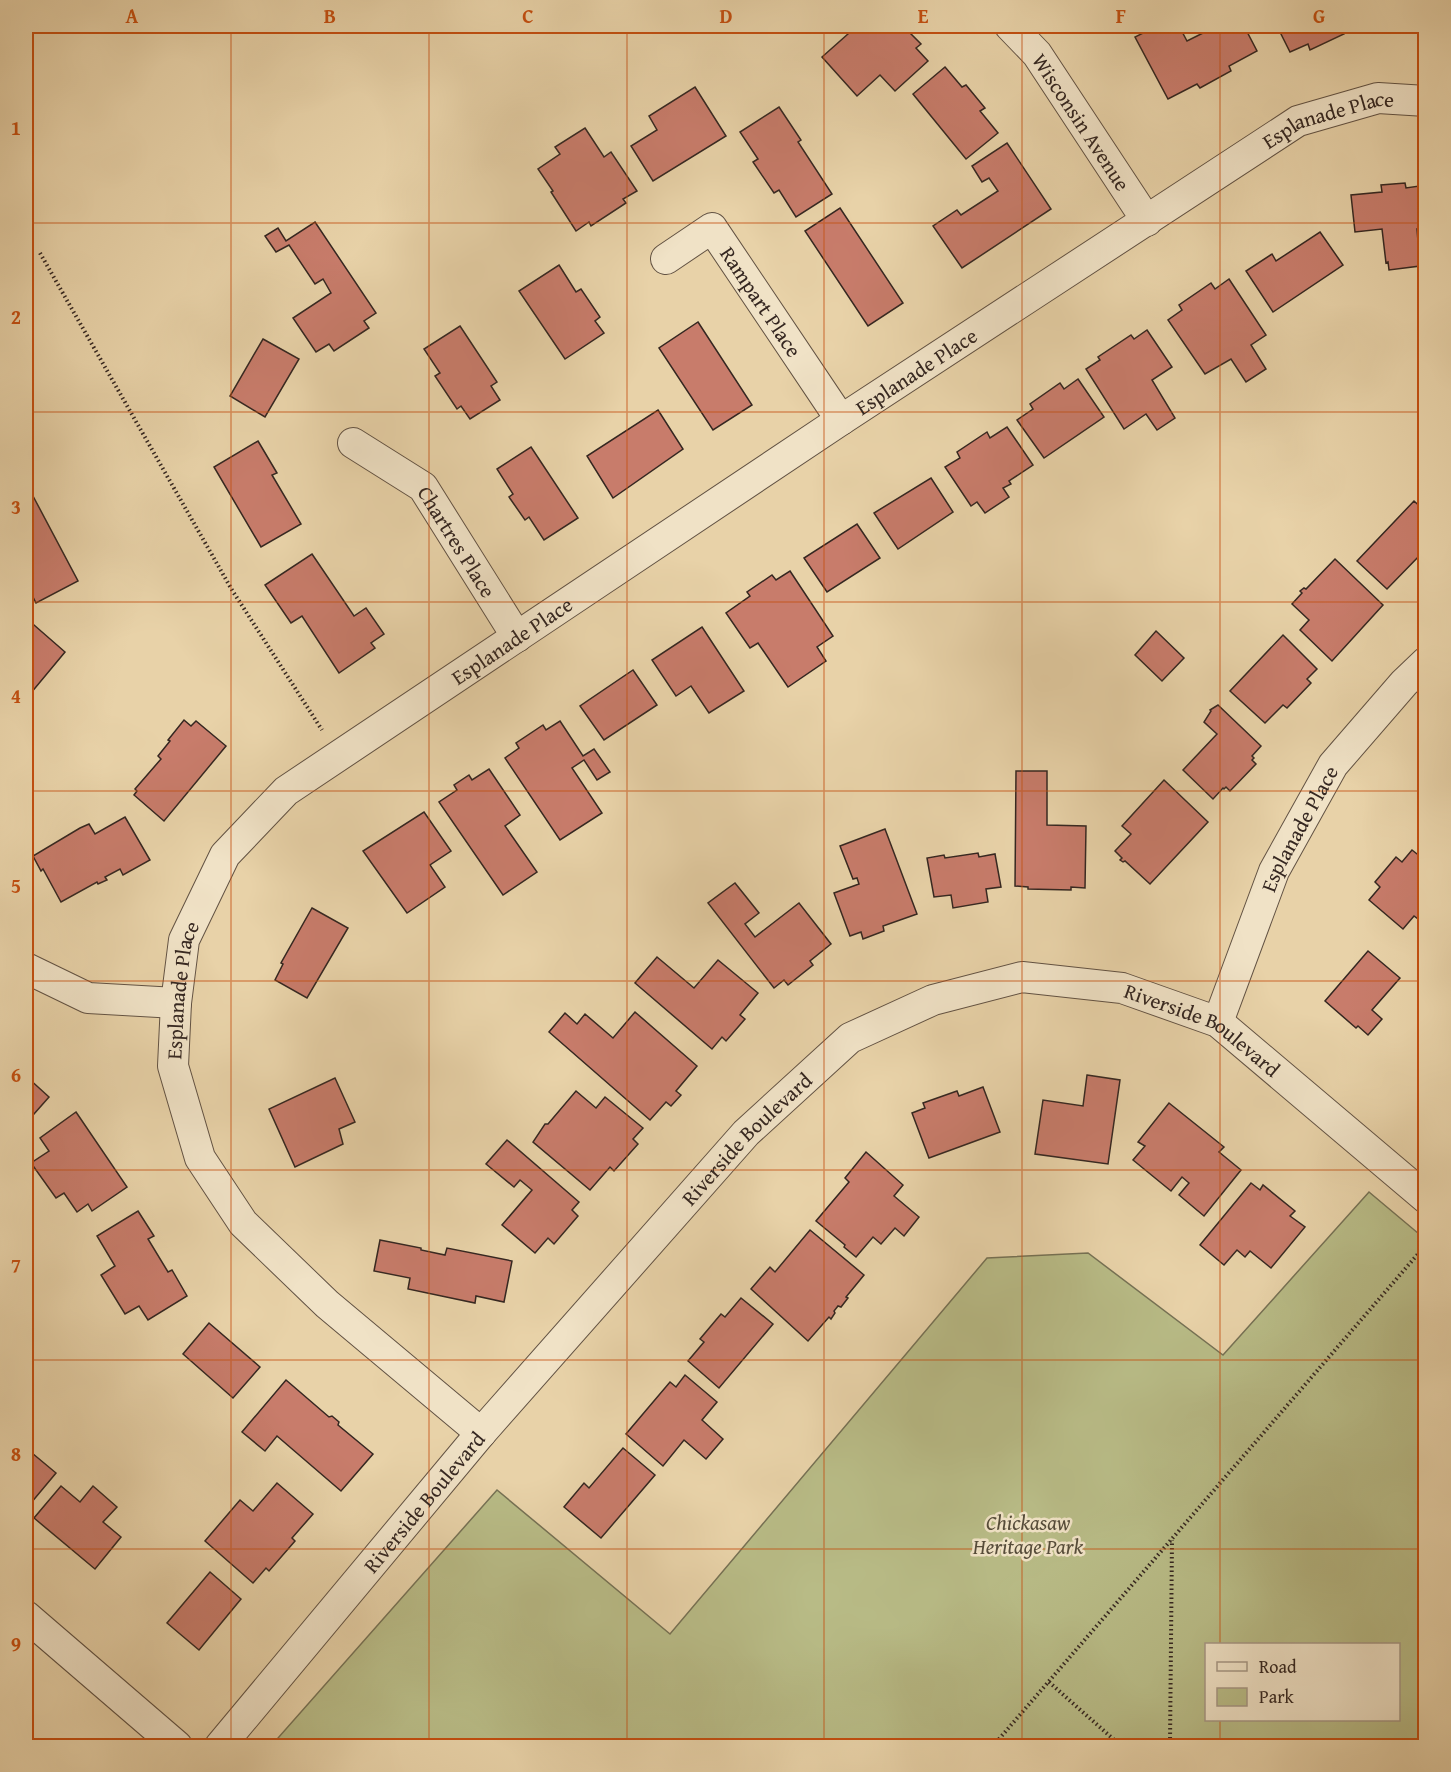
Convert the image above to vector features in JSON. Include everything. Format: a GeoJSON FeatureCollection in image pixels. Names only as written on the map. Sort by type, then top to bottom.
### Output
{"type":"FeatureCollection","features":[{"type":"Feature","properties":{"kind":"street","name":"Wisconsin Avenue"},"geometry":{"type":"LineString","coordinates":[[1010,26],[1037,54],[1147,221]]}},
{"type":"Feature","properties":{"kind":"street","name":"Esplanade Place"},"geometry":{"type":"LineString","coordinates":[[481,1433],[327,1304],[243,1223],[200,1158],[173,1066],[176,1003],[184,939],[225,855],[286,791],[841,420],[1298,121],[1378,98],[1425,101]]}},
{"type":"Feature","properties":{"kind":"street","name":"Rampart Place"},"geometry":{"type":"LineString","coordinates":[[666,258],[712,228],[841,420]]}},
{"type":"Feature","properties":{"kind":"street","name":"Chartres Place"},"geometry":{"type":"LineString","coordinates":[[353,443],[423,487],[517,637]]}},
{"type":"Feature","properties":{"kind":"street","name":"Esplanade Place"},"geometry":{"type":"LineString","coordinates":[[1218,1022],[1274,871],[1333,765],[1425,662]]}},
{"type":"Feature","properties":{"kind":"street"},"geometry":{"type":"LineString","coordinates":[[26,968],[88,998],[176,1003]]}},
{"type":"Feature","properties":{"kind":"street","name":"Riverside Boulevard"},"geometry":{"type":"LineString","coordinates":[[220,1746],[481,1433],[746,1133],[850,1038],[933,1000],[1022,976],[1122,988],[1218,1022],[1425,1198]]}},
{"type":"Feature","properties":{"kind":"street"},"geometry":{"type":"LineString","coordinates":[[26,1616],[177,1746]]}},
{"type":"Feature","properties":{"kind":"path"},"geometry":{"type":"LineString","coordinates":[[40,253],[232,590],[338,756]]}},
{"type":"Feature","properties":{"kind":"path"},"geometry":{"type":"LineString","coordinates":[[993,1746],[1424,1247]]}},
{"type":"Feature","properties":{"kind":"path"},"geometry":{"type":"LineString","coordinates":[[1170,1745],[1172,1540]]}},
{"type":"Feature","properties":{"kind":"path"},"geometry":{"type":"LineString","coordinates":[[1049,1682],[1121,1746]]}},
{"type":"Feature","properties":{"kind":"green space","name":"Chickasaw Heritage Park"},"geometry":{"type":"Polygon","coordinates":[[[1369,1192],[1425,1239],[1425,1746],[277,1746],[278,1738],[497,1490],[670,1634],[987,1258],[1088,1253],[1223,1355],[1369,1192]]]}},
{"type":"Feature","properties":{"kind":"building"},"geometry":{"type":"Polygon","coordinates":[[[857,26],[903,26],[921,44],[916,48],[928,61],[895,91],[880,75],[857,96],[822,57],[857,26]]]}},
{"type":"Feature","properties":{"kind":"building"},"geometry":{"type":"Polygon","coordinates":[[[1157,26],[1179,26],[1187,41],[1209,30],[1208,27],[1211,26],[1244,26],[1257,51],[1229,66],[1231,71],[1200,88],[1197,84],[1168,99],[1135,37],[1157,26]]]}},
{"type":"Feature","properties":{"kind":"building"},"geometry":{"type":"Polygon","coordinates":[[[1277,26],[1347,26],[1341,28],[1344,34],[1310,50],[1308,44],[1290,52],[1277,26]]]}},
{"type":"Feature","properties":{"kind":"building"},"geometry":{"type":"Polygon","coordinates":[[[945,67],[962,87],[966,85],[985,108],[980,111],[998,133],[966,159],[913,94],[945,67]]]}},
{"type":"Feature","properties":{"kind":"building"},"geometry":{"type":"Polygon","coordinates":[[[695,87],[726,136],[653,181],[631,146],[657,130],[649,116],[695,87]]]}},
{"type":"Feature","properties":{"kind":"building"},"geometry":{"type":"Polygon","coordinates":[[[779,107],[801,140],[798,142],[832,194],[796,217],[779,190],[774,193],[753,162],[758,159],[740,132],[779,107]]]}},
{"type":"Feature","properties":{"kind":"building"},"geometry":{"type":"Polygon","coordinates":[[[585,128],[604,157],[611,152],[637,191],[623,199],[626,203],[591,226],[589,222],[576,231],[538,169],[560,154],[555,147],[585,128]]]}},
{"type":"Feature","properties":{"kind":"building"},"geometry":{"type":"Polygon","coordinates":[[[1007,143],[1051,209],[962,268],[933,226],[957,210],[961,215],[998,191],[989,178],[982,182],[972,166],[1007,143]]]}},
{"type":"Feature","properties":{"kind":"building"},"geometry":{"type":"Polygon","coordinates":[[[1405,183],[1406,188],[1426,185],[1426,228],[1417,229],[1420,266],[1389,270],[1382,229],[1355,232],[1351,195],[1382,192],[1381,185],[1405,183]]]}},
{"type":"Feature","properties":{"kind":"building"},"geometry":{"type":"Polygon","coordinates":[[[840,208],[903,303],[868,326],[805,231],[840,208]]]}},
{"type":"Feature","properties":{"kind":"building"},"geometry":{"type":"Polygon","coordinates":[[[315,222],[376,313],[364,321],[369,328],[334,351],[329,344],[316,352],[293,318],[331,293],[323,279],[315,284],[289,245],[276,252],[265,236],[278,228],[286,241],[315,222]]]}},
{"type":"Feature","properties":{"kind":"building"},"geometry":{"type":"Polygon","coordinates":[[[1320,232],[1343,265],[1273,312],[1246,271],[1272,254],[1276,261],[1320,232]]]}},
{"type":"Feature","properties":{"kind":"building"},"geometry":{"type":"Polygon","coordinates":[[[559,265],[576,292],[581,289],[600,317],[595,321],[604,333],[565,359],[519,291],[559,265]]]}},
{"type":"Feature","properties":{"kind":"building"},"geometry":{"type":"Polygon","coordinates":[[[1229,279],[1266,335],[1251,345],[1266,369],[1246,382],[1231,359],[1205,374],[1168,320],[1182,310],[1179,305],[1211,283],[1215,289],[1229,279]]]}},
{"type":"Feature","properties":{"kind":"building"},"geometry":{"type":"Polygon","coordinates":[[[698,322],[752,405],[713,430],[659,348],[698,322]]]}},
{"type":"Feature","properties":{"kind":"building"},"geometry":{"type":"Polygon","coordinates":[[[460,326],[497,382],[491,386],[500,400],[470,419],[461,406],[457,409],[435,376],[440,373],[424,349],[460,326]]]}},
{"type":"Feature","properties":{"kind":"building"},"geometry":{"type":"Polygon","coordinates":[[[1147,330],[1172,367],[1152,380],[1175,418],[1157,430],[1146,414],[1124,429],[1086,369],[1100,360],[1098,357],[1131,335],[1134,339],[1147,330]]]}},
{"type":"Feature","properties":{"kind":"building"},"geometry":{"type":"Polygon","coordinates":[[[263,339],[299,359],[265,417],[230,396],[263,339]]]}},
{"type":"Feature","properties":{"kind":"building"},"geometry":{"type":"Polygon","coordinates":[[[1078,379],[1104,417],[1044,458],[1017,420],[1033,409],[1030,404],[1060,383],[1064,389],[1078,379]]]}},
{"type":"Feature","properties":{"kind":"building"},"geometry":{"type":"Polygon","coordinates":[[[658,410],[683,449],[613,498],[587,456],[658,410]]]}},
{"type":"Feature","properties":{"kind":"building"},"geometry":{"type":"Polygon","coordinates":[[[1007,427],[1033,465],[1009,481],[1011,484],[1003,488],[1009,497],[985,513],[977,502],[971,506],[945,467],[960,458],[957,452],[987,432],[990,438],[1007,427]]]}},
{"type":"Feature","properties":{"kind":"building"},"geometry":{"type":"Polygon","coordinates":[[[258,441],[277,473],[272,475],[301,524],[261,547],[214,467],[258,441]]]}},
{"type":"Feature","properties":{"kind":"building"},"geometry":{"type":"Polygon","coordinates":[[[531,447],[578,518],[544,540],[529,517],[525,520],[509,497],[513,494],[497,469],[531,447]]]}},
{"type":"Feature","properties":{"kind":"building"},"geometry":{"type":"Polygon","coordinates":[[[931,478],[953,512],[898,549],[874,513],[931,478]]]}},
{"type":"Feature","properties":{"kind":"building"},"geometry":{"type":"Polygon","coordinates":[[[33,496],[78,581],[36,603],[26,583],[26,576],[29,574],[26,569],[26,499],[33,496]]]}},
{"type":"Feature","properties":{"kind":"building"},"geometry":{"type":"Polygon","coordinates":[[[1414,501],[1426,512],[1426,552],[1424,551],[1387,589],[1357,561],[1414,501]]]}},
{"type":"Feature","properties":{"kind":"building"},"geometry":{"type":"Polygon","coordinates":[[[857,524],[880,558],[827,592],[804,558],[857,524]]]}},
{"type":"Feature","properties":{"kind":"building"},"geometry":{"type":"Polygon","coordinates":[[[312,554],[354,616],[366,608],[384,634],[371,643],[375,648],[339,673],[302,616],[291,623],[265,585],[312,554]]]}},
{"type":"Feature","properties":{"kind":"building"},"geometry":{"type":"Polygon","coordinates":[[[1335,559],[1383,605],[1332,661],[1300,630],[1309,620],[1292,604],[1302,593],[1300,591],[1306,589],[1335,559]]]}},
{"type":"Feature","properties":{"kind":"building"},"geometry":{"type":"Polygon","coordinates":[[[790,571],[833,636],[817,647],[826,661],[788,687],[758,643],[750,648],[726,613],[750,596],[747,592],[772,575],[776,580],[790,571]]]}},
{"type":"Feature","properties":{"kind":"building"},"geometry":{"type":"Polygon","coordinates":[[[26,618],[65,652],[26,699],[26,618]]]}},
{"type":"Feature","properties":{"kind":"building"},"geometry":{"type":"Polygon","coordinates":[[[702,627],[744,691],[709,713],[691,686],[676,696],[652,660],[702,627]]]}},
{"type":"Feature","properties":{"kind":"building"},"geometry":{"type":"Polygon","coordinates":[[[1156,631],[1184,658],[1162,681],[1135,655],[1156,631]]]}},
{"type":"Feature","properties":{"kind":"building"},"geometry":{"type":"Polygon","coordinates":[[[1283,635],[1317,669],[1307,679],[1311,683],[1287,708],[1283,705],[1265,723],[1230,691],[1283,635]]]}},
{"type":"Feature","properties":{"kind":"building"},"geometry":{"type":"Polygon","coordinates":[[[633,670],[657,705],[604,740],[580,706],[633,670]]]}},
{"type":"Feature","properties":{"kind":"building"},"geometry":{"type":"Polygon","coordinates":[[[1218,705],[1261,746],[1252,756],[1256,764],[1230,791],[1226,787],[1223,788],[1213,799],[1183,770],[1217,734],[1204,722],[1210,710],[1218,705]]]}},
{"type":"Feature","properties":{"kind":"building"},"geometry":{"type":"Polygon","coordinates":[[[184,720],[191,726],[196,721],[226,746],[164,821],[134,795],[137,791],[135,789],[161,759],[158,756],[184,720]]]}},
{"type":"Feature","properties":{"kind":"building"},"geometry":{"type":"Polygon","coordinates":[[[560,721],[583,756],[594,749],[610,772],[597,780],[584,760],[572,768],[602,813],[560,840],[505,758],[519,748],[516,743],[543,725],[546,730],[560,721]]]}},
{"type":"Feature","properties":{"kind":"building"},"geometry":{"type":"Polygon","coordinates":[[[489,769],[520,815],[505,826],[537,872],[503,895],[439,802],[457,790],[454,785],[469,775],[472,780],[489,769]]]}},
{"type":"Feature","properties":{"kind":"building"},"geometry":{"type":"Polygon","coordinates":[[[1016,771],[1047,771],[1047,825],[1086,826],[1085,888],[1028,889],[1028,887],[1015,886],[1016,771]]]}},
{"type":"Feature","properties":{"kind":"building"},"geometry":{"type":"Polygon","coordinates":[[[1164,780],[1208,822],[1150,884],[1125,861],[1120,860],[1122,858],[1115,851],[1131,834],[1122,826],[1164,780]]]}},
{"type":"Feature","properties":{"kind":"building"},"geometry":{"type":"Polygon","coordinates":[[[424,812],[451,851],[430,865],[445,887],[407,913],[363,851],[424,812]]]}},
{"type":"Feature","properties":{"kind":"building"},"geometry":{"type":"Polygon","coordinates":[[[125,817],[150,860],[123,875],[120,869],[105,877],[107,880],[98,884],[97,882],[61,902],[33,856],[89,824],[95,834],[125,817]]]}},
{"type":"Feature","properties":{"kind":"building"},"geometry":{"type":"Polygon","coordinates":[[[885,829],[917,914],[883,926],[884,931],[863,939],[861,932],[850,936],[834,893],[859,884],[857,878],[853,879],[840,846],[885,829]]]}},
{"type":"Feature","properties":{"kind":"building"},"geometry":{"type":"Polygon","coordinates":[[[1412,850],[1426,861],[1426,925],[1414,916],[1403,929],[1369,900],[1380,887],[1375,882],[1396,857],[1402,862],[1412,850]]]}},
{"type":"Feature","properties":{"kind":"building"},"geometry":{"type":"Polygon","coordinates":[[[978,853],[979,857],[995,854],[1001,887],[986,889],[988,902],[953,908],[951,895],[934,897],[927,858],[978,853]]]}},
{"type":"Feature","properties":{"kind":"building"},"geometry":{"type":"Polygon","coordinates":[[[735,883],[759,913],[745,924],[755,937],[799,903],[831,944],[810,961],[813,965],[788,985],[784,980],[774,988],[708,903],[735,883]]]}},
{"type":"Feature","properties":{"kind":"building"},"geometry":{"type":"Polygon","coordinates":[[[312,908],[348,928],[307,998],[275,980],[283,964],[281,963],[312,908]]]}},
{"type":"Feature","properties":{"kind":"building"},"geometry":{"type":"Polygon","coordinates":[[[1368,951],[1400,978],[1372,1010],[1382,1019],[1368,1035],[1358,1026],[1356,1028],[1325,1001],[1368,951]]]}},
{"type":"Feature","properties":{"kind":"building"},"geometry":{"type":"Polygon","coordinates":[[[657,957],[694,988],[718,960],[758,993],[740,1015],[745,1019],[726,1041],[722,1037],[712,1049],[635,983],[657,957]]]}},
{"type":"Feature","properties":{"kind":"building"},"geometry":{"type":"Polygon","coordinates":[[[635,1012],[697,1066],[676,1091],[681,1095],[671,1106],[666,1102],[650,1120],[549,1032],[565,1013],[577,1024],[585,1014],[613,1038],[635,1012]]]}},
{"type":"Feature","properties":{"kind":"building"},"geometry":{"type":"Polygon","coordinates":[[[26,1067],[31,1072],[27,1077],[49,1097],[26,1123],[26,1067]]]}},
{"type":"Feature","properties":{"kind":"building"},"geometry":{"type":"Polygon","coordinates":[[[1087,1075],[1120,1080],[1108,1164],[1035,1154],[1043,1100],[1083,1106],[1087,1075]]]}},
{"type":"Feature","properties":{"kind":"building"},"geometry":{"type":"Polygon","coordinates":[[[335,1078],[355,1122],[339,1129],[343,1144],[295,1167],[269,1109],[335,1078]]]}},
{"type":"Feature","properties":{"kind":"building"},"geometry":{"type":"Polygon","coordinates":[[[983,1087],[1000,1132],[929,1158],[912,1113],[925,1108],[923,1103],[957,1091],[959,1096],[983,1087]]]}},
{"type":"Feature","properties":{"kind":"building"},"geometry":{"type":"Polygon","coordinates":[[[576,1091],[596,1108],[605,1097],[643,1128],[633,1139],[638,1144],[614,1171],[610,1167],[590,1190],[533,1142],[545,1124],[548,1124],[576,1091]]]}},
{"type":"Feature","properties":{"kind":"building"},"geometry":{"type":"Polygon","coordinates":[[[1169,1103],[1224,1147],[1219,1152],[1241,1170],[1204,1216],[1179,1195],[1189,1183],[1182,1177],[1171,1191],[1133,1160],[1145,1146],[1138,1142],[1169,1103]]]}},
{"type":"Feature","properties":{"kind":"building"},"geometry":{"type":"Polygon","coordinates":[[[76,1112],[127,1187],[92,1211],[88,1204],[77,1212],[64,1193],[56,1198],[31,1163],[49,1151],[40,1138],[76,1112]]]}},
{"type":"Feature","properties":{"kind":"building"},"geometry":{"type":"Polygon","coordinates":[[[507,1140],[579,1202],[572,1210],[578,1216],[554,1244],[548,1238],[535,1253],[502,1225],[532,1190],[520,1180],[514,1187],[486,1164],[507,1140]]]}},
{"type":"Feature","properties":{"kind":"building"},"geometry":{"type":"Polygon","coordinates":[[[866,1152],[903,1185],[894,1196],[919,1217],[904,1236],[895,1228],[881,1244],[873,1237],[856,1257],[816,1221],[849,1182],[845,1178],[866,1152]]]}},
{"type":"Feature","properties":{"kind":"building"},"geometry":{"type":"Polygon","coordinates":[[[1251,1183],[1260,1190],[1263,1185],[1295,1211],[1290,1216],[1305,1227],[1271,1268],[1250,1251],[1245,1257],[1237,1250],[1224,1265],[1200,1245],[1251,1183]]]}},
{"type":"Feature","properties":{"kind":"building"},"geometry":{"type":"Polygon","coordinates":[[[138,1211],[154,1236],[148,1239],[168,1272],[172,1270],[187,1296],[148,1320],[139,1306],[125,1314],[101,1275],[115,1266],[97,1236],[138,1211]]]}},
{"type":"Feature","properties":{"kind":"building"},"geometry":{"type":"Polygon","coordinates":[[[810,1230],[864,1275],[841,1307],[838,1306],[834,1311],[831,1319],[829,1317],[808,1341],[751,1289],[770,1267],[775,1272],[810,1230]]]}},
{"type":"Feature","properties":{"kind":"building"},"geometry":{"type":"Polygon","coordinates":[[[380,1240],[445,1255],[447,1248],[512,1261],[504,1302],[476,1296],[475,1303],[408,1289],[410,1278],[374,1271],[380,1240]]]}},
{"type":"Feature","properties":{"kind":"building"},"geometry":{"type":"Polygon","coordinates":[[[741,1298],[773,1324],[719,1388],[688,1361],[704,1342],[700,1339],[721,1314],[725,1317],[741,1298]]]}},
{"type":"Feature","properties":{"kind":"building"},"geometry":{"type":"Polygon","coordinates":[[[209,1323],[260,1367],[233,1398],[183,1354],[209,1323]]]}},
{"type":"Feature","properties":{"kind":"building"},"geometry":{"type":"Polygon","coordinates":[[[685,1375],[717,1402],[702,1420],[723,1439],[706,1459],[684,1440],[663,1466],[626,1434],[670,1382],[676,1387],[685,1375]]]}},
{"type":"Feature","properties":{"kind":"building"},"geometry":{"type":"Polygon","coordinates":[[[286,1380],[329,1417],[332,1416],[339,1422],[338,1425],[373,1454],[341,1491],[277,1436],[265,1451],[242,1432],[286,1380]]]}},
{"type":"Feature","properties":{"kind":"building"},"geometry":{"type":"Polygon","coordinates":[[[26,1448],[56,1473],[26,1509],[26,1448]]]}},
{"type":"Feature","properties":{"kind":"building"},"geometry":{"type":"Polygon","coordinates":[[[623,1448],[655,1475],[601,1538],[564,1507],[584,1483],[589,1488],[623,1448]]]}},
{"type":"Feature","properties":{"kind":"building"},"geometry":{"type":"Polygon","coordinates":[[[277,1483],[313,1514],[292,1538],[295,1541],[269,1571],[266,1568],[253,1583],[205,1541],[240,1500],[253,1511],[277,1483]]]}},
{"type":"Feature","properties":{"kind":"building"},"geometry":{"type":"Polygon","coordinates":[[[61,1486],[80,1502],[93,1486],[117,1507],[103,1522],[121,1537],[95,1569],[34,1518],[61,1486]]]}},
{"type":"Feature","properties":{"kind":"building"},"geometry":{"type":"Polygon","coordinates":[[[210,1572],[241,1599],[199,1650],[167,1623],[210,1572]]]}}]}
